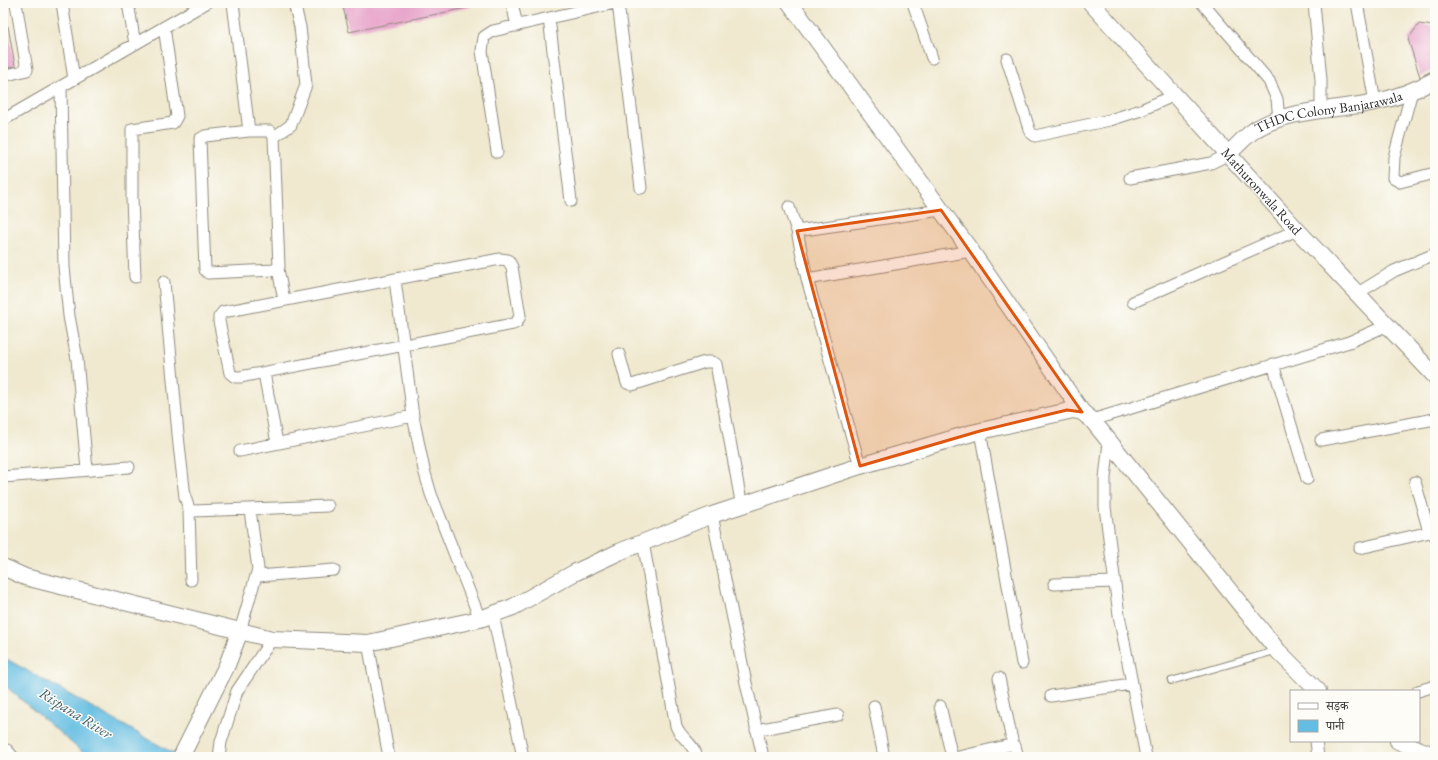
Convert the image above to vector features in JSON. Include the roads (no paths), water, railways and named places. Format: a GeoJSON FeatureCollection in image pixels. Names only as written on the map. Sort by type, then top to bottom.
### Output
{"type":"FeatureCollection","features":[{"type":"Feature","properties":{"kind":"main road"},"geometry":{"type":"LineString","coordinates":[[790,3],[971,251],[1087,416],[1278,651],[1317,690]]}},
{"type":"Feature","properties":{"kind":"main road","name":"Mathuronwala Road"},"geometry":{"type":"LineString","coordinates":[[1091,3],[1297,230],[1435,376]]}},
{"type":"Feature","properties":{"kind":"main road","name":"THDC Colony Banjarawala"},"geometry":{"type":"LineString","coordinates":[[1229,154],[1256,129],[1279,119],[1375,102],[1412,91],[1435,80]]}},
{"type":"Feature","properties":{"kind":"main road"},"geometry":{"type":"LineString","coordinates":[[3,566],[25,577],[272,639],[368,643],[486,617],[525,601],[574,573],[643,542],[712,515],[742,507],[860,466],[980,430],[1067,410],[1087,416]]}},
{"type":"Feature","properties":{"kind":"main road"},"geometry":{"type":"LineString","coordinates":[[181,757],[227,665],[240,631]]}},
{"type":"Feature","properties":{"kind":"main road"},"geometry":{"type":"LineString","coordinates":[[1400,742],[1426,755]]}},
{"type":"Feature","properties":{"kind":"street"},"geometry":{"type":"LineString","coordinates":[[3,76],[27,70],[16,3]]}},
{"type":"Feature","properties":{"kind":"street"},"geometry":{"type":"LineString","coordinates":[[62,3],[74,79]]}},
{"type":"Feature","properties":{"kind":"street"},"geometry":{"type":"LineString","coordinates":[[128,3],[134,44]]}},
{"type":"Feature","properties":{"kind":"street"},"geometry":{"type":"LineString","coordinates":[[3,120],[164,27],[194,6],[206,3]]}},
{"type":"Feature","properties":{"kind":"street"},"geometry":{"type":"LineString","coordinates":[[233,3],[250,131]]}},
{"type":"Feature","properties":{"kind":"street"},"geometry":{"type":"LineString","coordinates":[[274,137],[291,125],[306,85],[300,27],[294,3]]}},
{"type":"Feature","properties":{"kind":"street"},"geometry":{"type":"LineString","coordinates":[[512,3],[517,26]]}},
{"type":"Feature","properties":{"kind":"street"},"geometry":{"type":"LineString","coordinates":[[497,152],[483,44],[484,37],[488,34],[592,6],[615,3]]}},
{"type":"Feature","properties":{"kind":"street"},"geometry":{"type":"LineString","coordinates":[[618,3],[641,188]]}},
{"type":"Feature","properties":{"kind":"street"},"geometry":{"type":"LineString","coordinates":[[913,3],[932,58]]}},
{"type":"Feature","properties":{"kind":"street"},"geometry":{"type":"LineString","coordinates":[[1202,3],[1269,81],[1276,99],[1279,119]]}},
{"type":"Feature","properties":{"kind":"street"},"geometry":{"type":"LineString","coordinates":[[1314,3],[1321,80],[1322,111]]}},
{"type":"Feature","properties":{"kind":"street"},"geometry":{"type":"LineString","coordinates":[[1357,3],[1375,102]]}},
{"type":"Feature","properties":{"kind":"street"},"geometry":{"type":"LineString","coordinates":[[549,18],[571,201]]}},
{"type":"Feature","properties":{"kind":"street"},"geometry":{"type":"LineString","coordinates":[[135,276],[131,130],[134,127],[173,123],[177,116],[164,27]]}},
{"type":"Feature","properties":{"kind":"street"},"geometry":{"type":"LineString","coordinates":[[1007,59],[1030,132],[1035,136],[1110,120],[1141,110],[1175,95]]}},
{"type":"Feature","properties":{"kind":"street"},"geometry":{"type":"LineString","coordinates":[[61,87],[64,267],[69,316],[78,366],[87,470]]}},
{"type":"Feature","properties":{"kind":"street"},"geometry":{"type":"LineString","coordinates":[[1412,91],[1394,157],[1394,178],[1400,182],[1435,173]]}},
{"type":"Feature","properties":{"kind":"street"},"geometry":{"type":"LineString","coordinates":[[278,269],[209,273],[205,270],[200,139],[205,136],[250,131],[270,131],[274,137],[278,269],[284,300]]}},
{"type":"Feature","properties":{"kind":"street"},"geometry":{"type":"LineString","coordinates":[[1130,178],[1211,163],[1229,154]]}},
{"type":"Feature","properties":{"kind":"street"},"geometry":{"type":"LineString","coordinates":[[789,207],[807,279],[860,466]]}},
{"type":"Feature","properties":{"kind":"street"},"geometry":{"type":"LineString","coordinates":[[796,231],[941,210]]}},
{"type":"Feature","properties":{"kind":"street"},"geometry":{"type":"LineString","coordinates":[[1133,302],[1297,230]]}},
{"type":"Feature","properties":{"kind":"street"},"geometry":{"type":"LineString","coordinates":[[807,279],[971,251]]}},
{"type":"Feature","properties":{"kind":"street"},"geometry":{"type":"LineString","coordinates":[[1358,293],[1394,271],[1435,254]]}},
{"type":"Feature","properties":{"kind":"street"},"geometry":{"type":"LineString","coordinates":[[506,259],[512,267],[520,316],[517,322],[513,324],[264,373],[235,377],[230,373],[219,317],[227,311],[284,300],[506,259]]}},
{"type":"Feature","properties":{"kind":"street"},"geometry":{"type":"LineString","coordinates":[[395,280],[413,416],[424,470],[431,494],[486,617],[523,757]]}},
{"type":"Feature","properties":{"kind":"street"},"geometry":{"type":"LineString","coordinates":[[164,282],[185,497],[190,509],[192,580]]}},
{"type":"Feature","properties":{"kind":"street"},"geometry":{"type":"LineString","coordinates":[[1087,416],[1349,342],[1388,325]]}},
{"type":"Feature","properties":{"kind":"street"},"geometry":{"type":"LineString","coordinates":[[619,354],[627,383],[632,385],[705,362],[712,362],[716,364],[742,507]]}},
{"type":"Feature","properties":{"kind":"street"},"geometry":{"type":"LineString","coordinates":[[1273,364],[1307,479]]}},
{"type":"Feature","properties":{"kind":"street"},"geometry":{"type":"LineString","coordinates":[[264,373],[277,443]]}},
{"type":"Feature","properties":{"kind":"street"},"geometry":{"type":"LineString","coordinates":[[240,451],[413,416]]}},
{"type":"Feature","properties":{"kind":"street"},"geometry":{"type":"LineString","coordinates":[[1321,440],[1435,419]]}},
{"type":"Feature","properties":{"kind":"street"},"geometry":{"type":"LineString","coordinates":[[980,430],[1022,663]]}},
{"type":"Feature","properties":{"kind":"street"},"geometry":{"type":"LineString","coordinates":[[1109,442],[1105,478],[1105,501],[1119,616],[1146,757]]}},
{"type":"Feature","properties":{"kind":"street"},"geometry":{"type":"LineString","coordinates":[[3,477],[130,467]]}},
{"type":"Feature","properties":{"kind":"street"},"geometry":{"type":"LineString","coordinates":[[1360,548],[1432,534],[1415,482]]}},
{"type":"Feature","properties":{"kind":"street"},"geometry":{"type":"LineString","coordinates":[[190,509],[193,511],[250,510],[328,506]]}},
{"type":"Feature","properties":{"kind":"street"},"geometry":{"type":"LineString","coordinates":[[240,631],[258,576],[250,510]]}},
{"type":"Feature","properties":{"kind":"street"},"geometry":{"type":"LineString","coordinates":[[712,515],[756,730],[763,757]]}},
{"type":"Feature","properties":{"kind":"street"},"geometry":{"type":"LineString","coordinates":[[643,542],[676,726],[680,733],[692,744],[697,757]]}},
{"type":"Feature","properties":{"kind":"street"},"geometry":{"type":"LineString","coordinates":[[258,576],[334,570]]}},
{"type":"Feature","properties":{"kind":"street"},"geometry":{"type":"LineString","coordinates":[[1054,584],[1115,582]]}},
{"type":"Feature","properties":{"kind":"street"},"geometry":{"type":"LineString","coordinates":[[219,757],[221,742],[236,691],[272,639]]}},
{"type":"Feature","properties":{"kind":"street"},"geometry":{"type":"LineString","coordinates":[[368,643],[389,757]]}},
{"type":"Feature","properties":{"kind":"street"},"geometry":{"type":"LineString","coordinates":[[998,678],[1013,745],[1016,748],[1018,757]]}},
{"type":"Feature","properties":{"kind":"street"},"geometry":{"type":"LineString","coordinates":[[1050,696],[1131,684]]}},
{"type":"Feature","properties":{"kind":"street"},"geometry":{"type":"LineString","coordinates":[[1420,690],[1435,686]]}},
{"type":"Feature","properties":{"kind":"street"},"geometry":{"type":"LineString","coordinates":[[874,706],[884,757]]}},
{"type":"Feature","properties":{"kind":"street"},"geometry":{"type":"LineString","coordinates":[[940,706],[952,757]]}},
{"type":"Feature","properties":{"kind":"street"},"geometry":{"type":"LineString","coordinates":[[756,730],[838,715]]}},
{"type":"Feature","properties":{"kind":"street"},"geometry":{"type":"LineString","coordinates":[[1316,742],[1318,757]]}},
{"type":"Feature","properties":{"kind":"street"},"geometry":{"type":"LineString","coordinates":[[959,757],[1013,745]]}},
{"type":"Feature","properties":{"kind":"lane"},"geometry":{"type":"LineString","coordinates":[[1170,681],[1278,651]]}},
{"type":"Feature","properties":{"kind":"water","name":"Rispana River"},"geometry":{"type":"Polygon","coordinates":[[[3,657],[180,757],[88,757],[3,684],[3,657]]]}}]}
